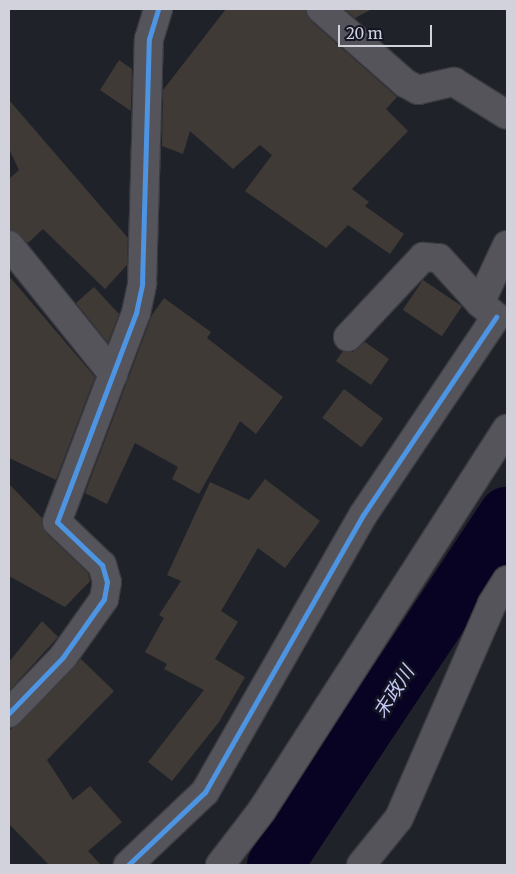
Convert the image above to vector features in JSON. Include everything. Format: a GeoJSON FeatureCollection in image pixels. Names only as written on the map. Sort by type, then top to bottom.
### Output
{"type":"FeatureCollection","features":[{"type":"Feature","properties":{"kind":"street"},"geometry":{"type":"LineString","coordinates":[[9,713],[69,650],[104,600],[108,582],[102,565],[57,522],[113,374],[142,284],[149,39],[158,9]]}},
{"type":"Feature","properties":{"kind":"street"},"geometry":{"type":"LineString","coordinates":[[321,9],[405,83],[418,90],[454,82],[507,115]]}},
{"type":"Feature","properties":{"kind":"street"},"geometry":{"type":"LineString","coordinates":[[9,244],[113,374]]}},
{"type":"Feature","properties":{"kind":"street"},"geometry":{"type":"LineString","coordinates":[[128,865],[205,792],[362,515],[494,316],[507,245]]}},
{"type":"Feature","properties":{"kind":"street"},"geometry":{"type":"LineString","coordinates":[[348,337],[423,257],[439,258],[494,316]]}},
{"type":"Feature","properties":{"kind":"street"},"geometry":{"type":"LineString","coordinates":[[220,865],[262,810],[507,429]]}},
{"type":"Feature","properties":{"kind":"street"},"geometry":{"type":"LineString","coordinates":[[361,865],[399,818],[492,604],[507,580]]}},
{"type":"Feature","properties":{"kind":"building"},"geometry":{"type":"Polygon","coordinates":[[[226,9],[306,9],[311,21],[397,97],[386,109],[408,131],[352,189],[369,202],[365,206],[404,234],[390,254],[348,225],[326,248],[245,191],[272,155],[260,145],[233,169],[190,131],[183,154],[162,146],[163,90],[226,9]]]}},
{"type":"Feature","properties":{"kind":"building"},"geometry":{"type":"Polygon","coordinates":[[[344,9],[372,9],[355,18],[344,9]]]}},
{"type":"Feature","properties":{"kind":"building"},"geometry":{"type":"Polygon","coordinates":[[[119,60],[132,69],[131,111],[100,90],[119,60]]]}},
{"type":"Feature","properties":{"kind":"building"},"geometry":{"type":"Polygon","coordinates":[[[9,100],[128,238],[127,265],[105,289],[43,229],[28,243],[9,230],[9,179],[19,170],[9,149],[9,100]]]}},
{"type":"Feature","properties":{"kind":"building"},"geometry":{"type":"Polygon","coordinates":[[[9,276],[95,377],[56,480],[9,458],[9,276]]]}},
{"type":"Feature","properties":{"kind":"building"},"geometry":{"type":"Polygon","coordinates":[[[423,280],[462,306],[442,336],[403,310],[423,280]]]}},
{"type":"Feature","properties":{"kind":"building"},"geometry":{"type":"Polygon","coordinates":[[[94,287],[119,314],[108,343],[76,303],[94,287]]]}},
{"type":"Feature","properties":{"kind":"building"},"geometry":{"type":"Polygon","coordinates":[[[164,298],[211,332],[207,338],[283,397],[256,434],[240,421],[199,494],[172,479],[178,467],[135,443],[107,504],[85,493],[152,315],[164,298]]]}},
{"type":"Feature","properties":{"kind":"building"},"geometry":{"type":"Polygon","coordinates":[[[365,342],[389,359],[371,385],[336,361],[343,351],[353,352],[365,342]]]}},
{"type":"Feature","properties":{"kind":"building"},"geometry":{"type":"Polygon","coordinates":[[[344,389],[383,418],[361,447],[322,418],[344,389]]]}},
{"type":"Feature","properties":{"kind":"building"},"geometry":{"type":"Polygon","coordinates":[[[265,479],[320,521],[285,568],[258,548],[221,611],[238,622],[215,659],[245,677],[219,722],[172,781],[148,762],[204,690],[164,669],[167,664],[145,652],[164,618],[159,615],[181,581],[167,575],[210,482],[249,500],[265,479]]]}},
{"type":"Feature","properties":{"kind":"building"},"geometry":{"type":"Polygon","coordinates":[[[9,484],[42,518],[46,533],[88,573],[90,581],[65,607],[9,576],[9,484]]]}},
{"type":"Feature","properties":{"kind":"building"},"geometry":{"type":"Polygon","coordinates":[[[42,621],[58,637],[9,691],[9,662],[42,621]]]}},
{"type":"Feature","properties":{"kind":"building"},"geometry":{"type":"Polygon","coordinates":[[[81,659],[114,691],[47,760],[73,800],[90,786],[122,822],[88,851],[101,865],[49,865],[9,824],[9,731],[81,659]]]}},
{"type":"Feature","properties":{"kind":"waterway","name":"末政川"},"geometry":{"type":"LineString","coordinates":[[275,865],[507,515]]}},
{"type":"Feature","properties":{"kind":"cycle path"},"geometry":{"type":"LineString","coordinates":[[9,713],[63,657],[104,599],[107,582],[102,565],[57,522],[136,313],[142,284],[149,39],[158,9]]}},
{"type":"Feature","properties":{"kind":"cycle path"},"geometry":{"type":"LineString","coordinates":[[128,865],[205,792],[363,515],[496,317]]}}]}
